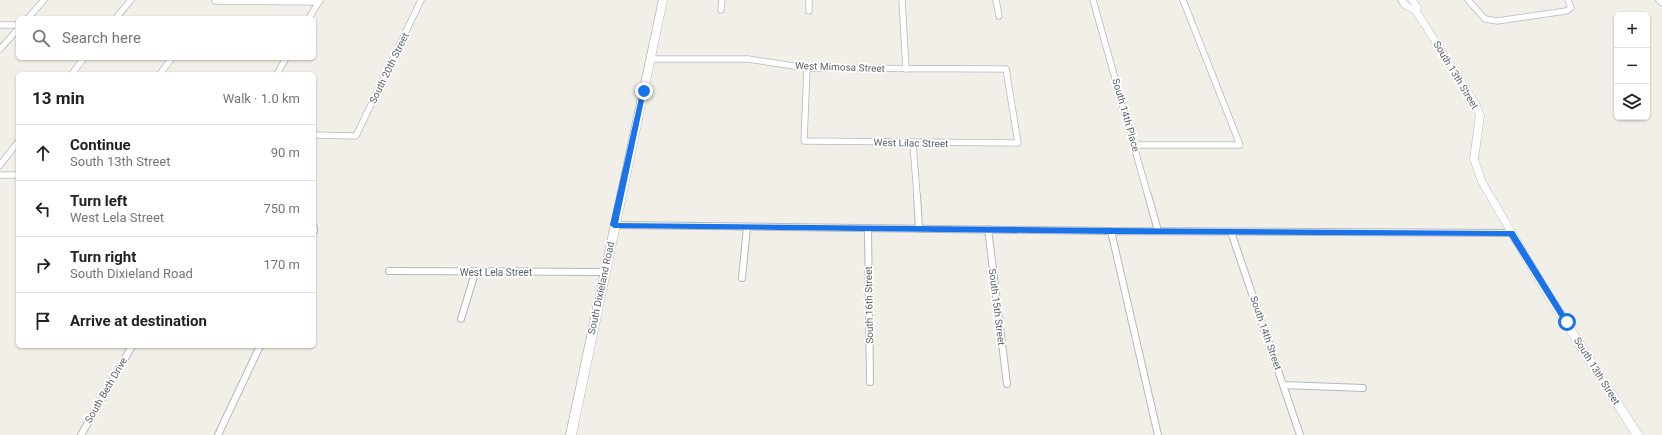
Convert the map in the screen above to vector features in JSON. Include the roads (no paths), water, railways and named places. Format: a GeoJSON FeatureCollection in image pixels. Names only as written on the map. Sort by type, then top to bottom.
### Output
{"type":"FeatureCollection","features":[{"type":"Feature","properties":{"kind":"street"},"geometry":{"type":"LineString","coordinates":[[30,16],[44,0]]}},
{"type":"Feature","properties":{"kind":"street"},"geometry":{"type":"LineString","coordinates":[[118,16],[131,0]]}},
{"type":"Feature","properties":{"kind":"street","name":"South 20th Street"},"geometry":{"type":"LineString","coordinates":[[316,136],[356,136],[421,0]]}},
{"type":"Feature","properties":{"kind":"street","name":"South Dixieland Road"},"geometry":{"type":"LineString","coordinates":[[571,435],[662,0]]}},
{"type":"Feature","properties":{"kind":"street"},"geometry":{"type":"LineString","coordinates":[[721,10],[722,0]]}},
{"type":"Feature","properties":{"kind":"street"},"geometry":{"type":"LineString","coordinates":[[809,0],[809,11]]}},
{"type":"Feature","properties":{"kind":"street"},"geometry":{"type":"LineString","coordinates":[[902,0],[906,69]]}},
{"type":"Feature","properties":{"kind":"street"},"geometry":{"type":"LineString","coordinates":[[996,0],[999,16]]}},
{"type":"Feature","properties":{"kind":"street","name":"South 14th Place"},"geometry":{"type":"LineString","coordinates":[[1093,0],[1158,231]]}},
{"type":"Feature","properties":{"kind":"street"},"geometry":{"type":"LineString","coordinates":[[1134,145],[1240,145],[1183,0]]}},
{"type":"Feature","properties":{"kind":"street","name":"South 13th Street"},"geometry":{"type":"LineString","coordinates":[[1402,0],[1405,5],[1416,11],[1475,103],[1480,115],[1474,159],[1482,182],[1547,293],[1638,435]]}},
{"type":"Feature","properties":{"kind":"street","name":"South 13th Street"},"geometry":{"type":"LineString","coordinates":[[1412,0],[1417,7],[1416,11]]}},
{"type":"Feature","properties":{"kind":"street"},"geometry":{"type":"LineString","coordinates":[[1468,0],[1485,19],[1498,22],[1566,11],[1572,8],[1568,0]]}},
{"type":"Feature","properties":{"kind":"street"},"geometry":{"type":"LineString","coordinates":[[1659,0],[1662,3]]}},
{"type":"Feature","properties":{"kind":"street"},"geometry":{"type":"LineString","coordinates":[[215,1],[320,1]]}},
{"type":"Feature","properties":{"kind":"street"},"geometry":{"type":"LineString","coordinates":[[310,16],[320,1]]}},
{"type":"Feature","properties":{"kind":"street"},"geometry":{"type":"LineString","coordinates":[[0,25],[16,25]]}},
{"type":"Feature","properties":{"kind":"street"},"geometry":{"type":"LineString","coordinates":[[0,49],[16,31]]}},
{"type":"Feature","properties":{"kind":"street","name":"West Mimosa Street"},"geometry":{"type":"LineString","coordinates":[[650,59],[748,59],[807,68],[1006,69],[1018,143]]}},
{"type":"Feature","properties":{"kind":"street"},"geometry":{"type":"LineString","coordinates":[[74,72],[82,60]]}},
{"type":"Feature","properties":{"kind":"street"},"geometry":{"type":"LineString","coordinates":[[162,72],[170,60]]}},
{"type":"Feature","properties":{"kind":"street"},"geometry":{"type":"LineString","coordinates":[[278,72],[285,60]]}},
{"type":"Feature","properties":{"kind":"street","name":"West Lilac Street"},"geometry":{"type":"LineString","coordinates":[[807,68],[804,141],[1018,143]]}},
{"type":"Feature","properties":{"kind":"street"},"geometry":{"type":"LineString","coordinates":[[913,143],[919,229]]}},
{"type":"Feature","properties":{"kind":"street"},"geometry":{"type":"LineString","coordinates":[[0,165],[16,145]]}},
{"type":"Feature","properties":{"kind":"street"},"geometry":{"type":"LineString","coordinates":[[0,175],[16,175]]}},
{"type":"Feature","properties":{"kind":"street"},"geometry":{"type":"LineString","coordinates":[[614,225],[868,229],[1511,233]]}},
{"type":"Feature","properties":{"kind":"street"},"geometry":{"type":"LineString","coordinates":[[742,278],[747,227]]}},
{"type":"Feature","properties":{"kind":"street","name":"South 16th Street"},"geometry":{"type":"LineString","coordinates":[[868,229],[870,382]]}},
{"type":"Feature","properties":{"kind":"street","name":"South 15th Street"},"geometry":{"type":"LineString","coordinates":[[988,229],[1007,384]]}},
{"type":"Feature","properties":{"kind":"street"},"geometry":{"type":"LineString","coordinates":[[1111,231],[1158,435]]}},
{"type":"Feature","properties":{"kind":"street","name":"South 14th Street"},"geometry":{"type":"LineString","coordinates":[[1231,232],[1300,435]]}},
{"type":"Feature","properties":{"kind":"street","name":"West Lela Street"},"geometry":{"type":"LineString","coordinates":[[389,271],[475,273],[604,272]]}},
{"type":"Feature","properties":{"kind":"street"},"geometry":{"type":"LineString","coordinates":[[461,319],[475,273]]}},
{"type":"Feature","properties":{"kind":"street","name":"South Beth Drive"},"geometry":{"type":"LineString","coordinates":[[81,435],[131,348]]}},
{"type":"Feature","properties":{"kind":"street"},"geometry":{"type":"LineString","coordinates":[[218,435],[259,348]]}},
{"type":"Feature","properties":{"kind":"street"},"geometry":{"type":"LineString","coordinates":[[1283,385],[1363,388]]}}]}
